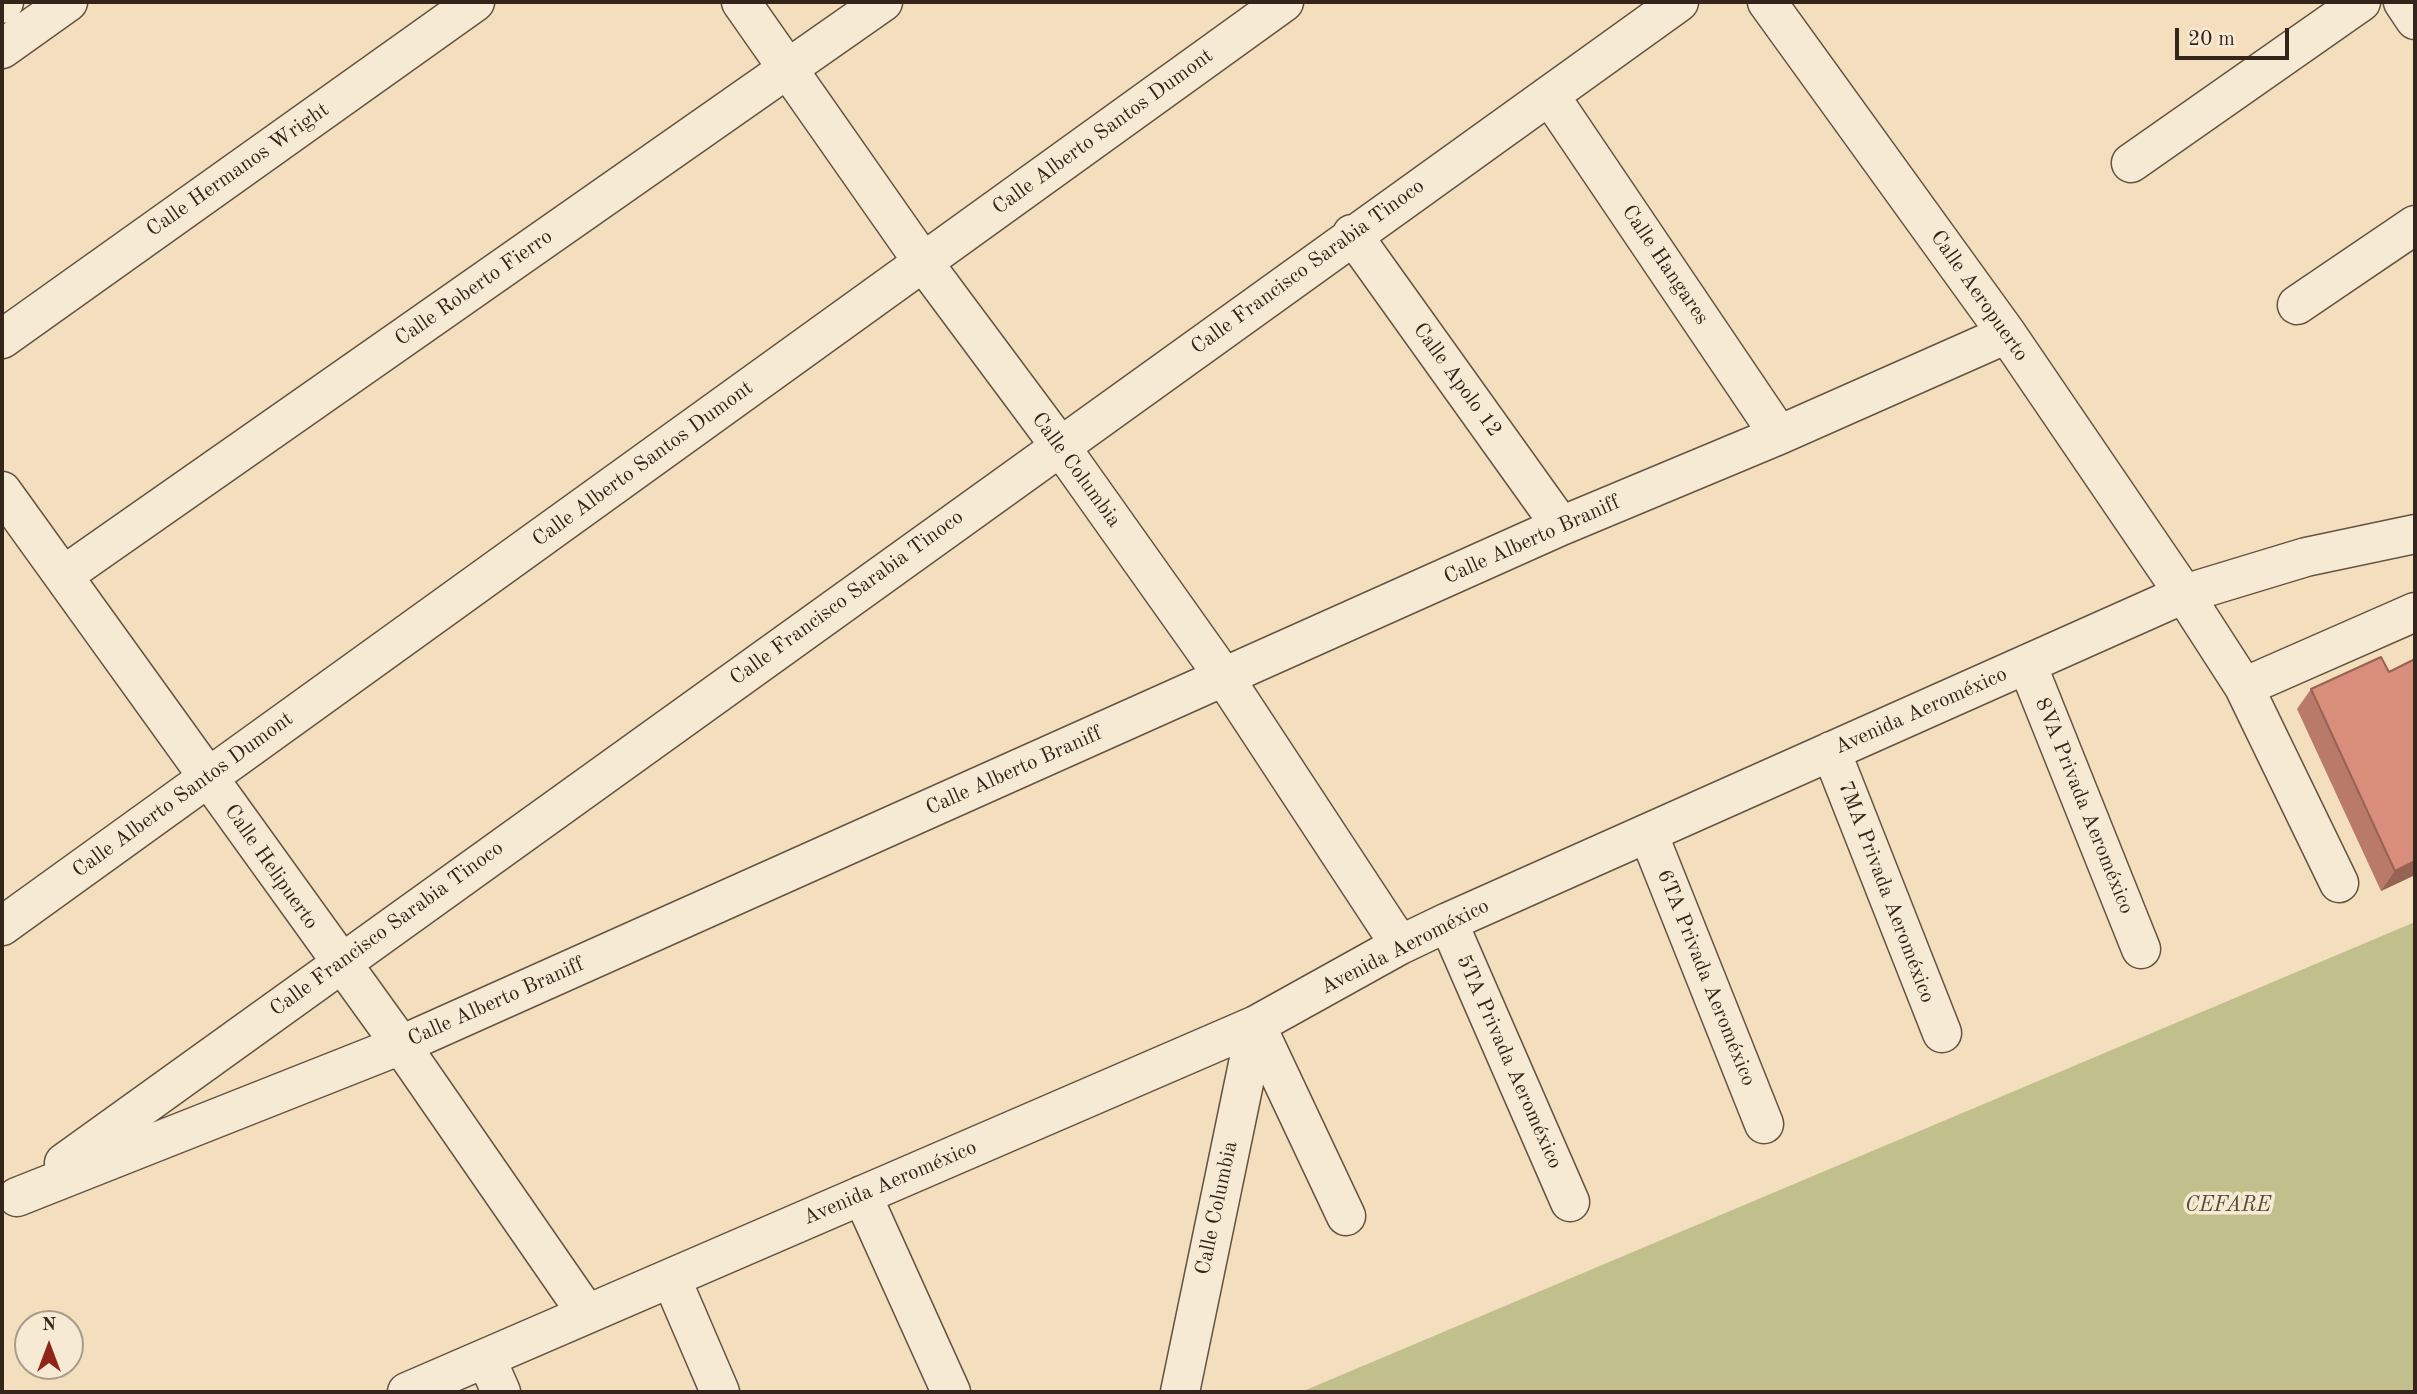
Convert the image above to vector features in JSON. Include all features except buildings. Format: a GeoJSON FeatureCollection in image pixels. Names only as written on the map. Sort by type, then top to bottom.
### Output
{"type":"FeatureCollection","features":[{"type":"Feature","properties":{"kind":"street"},"geometry":{"type":"LineString","coordinates":[[2,49],[67,2]]}},
{"type":"Feature","properties":{"kind":"street","name":"Calle Hermanos Wright"},"geometry":{"type":"LineString","coordinates":[[2,339],[475,2]]}},
{"type":"Feature","properties":{"kind":"street","name":"Calle Columbia"},"geometry":{"type":"LineString","coordinates":[[741,2],[923,262],[1060,446],[1224,677],[1400,945]]}},
{"type":"Feature","properties":{"kind":"street","name":"Calle Roberto Fierro"},"geometry":{"type":"LineString","coordinates":[[64,575],[883,2]]}},
{"type":"Feature","properties":{"kind":"street","name":"Calle Alberto Santos Dumont"},"geometry":{"type":"LineString","coordinates":[[2,926],[1284,2]]}},
{"type":"Feature","properties":{"kind":"street","name":"Calle Francisco Sarabia Tinoco"},"geometry":{"type":"LineString","coordinates":[[9,1202],[1679,2]]}},
{"type":"Feature","properties":{"kind":"street","name":"Calle Aeropuerto"},"geometry":{"type":"LineString","coordinates":[[1768,2],[2007,334],[2184,594],[2244,687],[2339,883]]}},
{"type":"Feature","properties":{"kind":"street"},"geometry":{"type":"LineString","coordinates":[[2130,163],[2361,2]]}},
{"type":"Feature","properties":{"kind":"street","name":"Calle Hangares"},"geometry":{"type":"LineString","coordinates":[[1550,96],[1779,435]]}},
{"type":"Feature","properties":{"kind":"street"},"geometry":{"type":"LineString","coordinates":[[2297,304],[2415,225]]}},
{"type":"Feature","properties":{"kind":"street","name":"Calle Apolo 12"},"geometry":{"type":"LineString","coordinates":[[1353,234],[1561,526]]}},
{"type":"Feature","properties":{"kind":"street","name":"Calle Alberto Braniff"},"geometry":{"type":"LineString","coordinates":[[9,1202],[401,1045],[1561,526],[1779,435],[2007,334]]}},
{"type":"Feature","properties":{"kind":"street","name":"Calle Helipuerto"},"geometry":{"type":"LineString","coordinates":[[2,491],[339,963],[401,1045],[587,1314]]}},
{"type":"Feature","properties":{"kind":"street","name":"Avenida Aeroméxico"},"geometry":{"type":"LineString","coordinates":[[407,1392],[1256,1025],[1400,945],[1448,922],[2184,594],[2306,557],[2415,534]]}},
{"type":"Feature","properties":{"kind":"street"},"geometry":{"type":"LineString","coordinates":[[2244,687],[2415,612]]}},
{"type":"Feature","properties":{"kind":"street","name":"8VA Privada Aeroméxico"},"geometry":{"type":"LineString","coordinates":[[2027,664],[2141,949]]}},
{"type":"Feature","properties":{"kind":"street","name":"7MA Privada Aeroméxico"},"geometry":{"type":"LineString","coordinates":[[1831,751],[1942,1033]]}},
{"type":"Feature","properties":{"kind":"street","name":"6TA Privada Aeroméxico"},"geometry":{"type":"LineString","coordinates":[[1648,833],[1764,1124]]}},
{"type":"Feature","properties":{"kind":"street","name":"5TA Privada Aeroméxico"},"geometry":{"type":"LineString","coordinates":[[1448,922],[1570,1202]]}},
{"type":"Feature","properties":{"kind":"street","name":"Calle Columbia"},"geometry":{"type":"LineString","coordinates":[[1180,1392],[1256,1025]]}},
{"type":"Feature","properties":{"kind":"street"},"geometry":{"type":"LineString","coordinates":[[1256,1025],[1346,1216]]}},
{"type":"Feature","properties":{"kind":"street"},"geometry":{"type":"LineString","coordinates":[[862,1195],[951,1392]]}},
{"type":"Feature","properties":{"kind":"street"},"geometry":{"type":"LineString","coordinates":[[671,1278],[720,1392]]}},
{"type":"Feature","properties":{"kind":"street"},"geometry":{"type":"LineString","coordinates":[[486,1358],[501,1392]]}},
{"type":"Feature","properties":{"kind":"green space","name":"CEFARE"},"geometry":{"type":"Polygon","coordinates":[[[2415,922],[2415,1392],[1301,1392],[2415,922]]]}}]}
